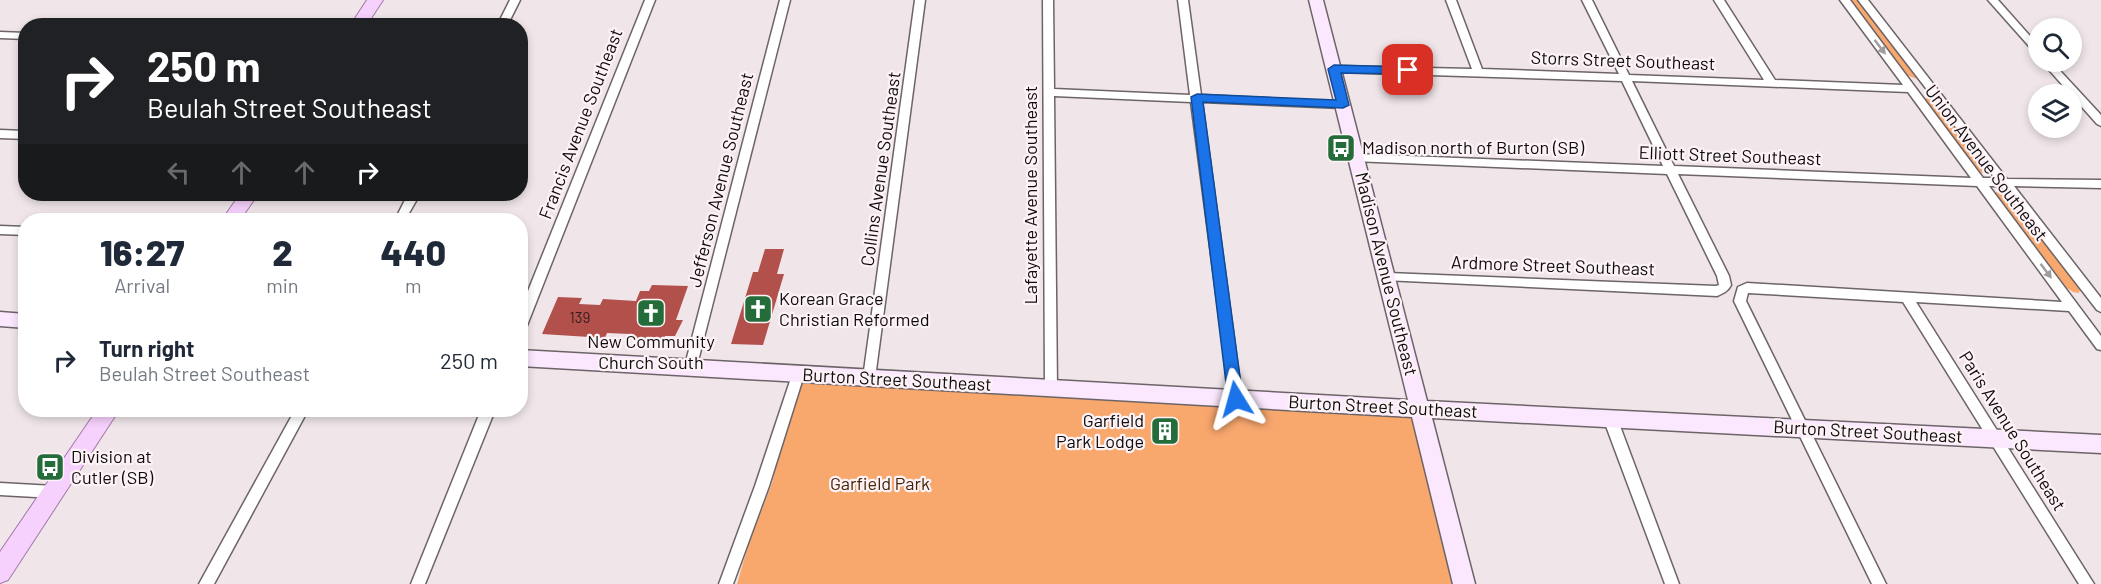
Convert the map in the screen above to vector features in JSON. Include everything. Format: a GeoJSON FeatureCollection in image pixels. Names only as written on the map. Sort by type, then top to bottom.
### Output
{"type":"FeatureCollection","features":[{"type":"Feature","properties":{"kind":"main road"},"geometry":{"type":"LineString","coordinates":[[363,18],[375,0]]}},
{"type":"Feature","properties":{"kind":"main road","name":"Madison Avenue Southeast"},"geometry":{"type":"LineString","coordinates":[[1316,0],[1464,584]]}},
{"type":"Feature","properties":{"kind":"main road"},"geometry":{"type":"LineString","coordinates":[[0,319],[18,320]]}},
{"type":"Feature","properties":{"kind":"main road","name":"Burton Street Southeast"},"geometry":{"type":"LineString","coordinates":[[528,359],[1051,389],[2101,444]]}},
{"type":"Feature","properties":{"kind":"main road"},"geometry":{"type":"LineString","coordinates":[[0,572],[103,417]]}},
{"type":"Feature","properties":{"kind":"street"},"geometry":{"type":"LineString","coordinates":[[505,18],[515,0]]}},
{"type":"Feature","properties":{"kind":"street","name":"Francis Avenue Southeast"},"geometry":{"type":"LineString","coordinates":[[528,308],[650,0]]}},
{"type":"Feature","properties":{"kind":"street","name":"Jefferson Avenue Southeast"},"geometry":{"type":"LineString","coordinates":[[690,369],[785,0]]}},
{"type":"Feature","properties":{"kind":"street","name":"Collins Avenue Southeast"},"geometry":{"type":"LineString","coordinates":[[868,378],[920,0]]}},
{"type":"Feature","properties":{"kind":"street","name":"Lafayette Avenue Southeast"},"geometry":{"type":"LineString","coordinates":[[1048,0],[1051,389]]}},
{"type":"Feature","properties":{"kind":"street"},"geometry":{"type":"LineString","coordinates":[[1183,0],[1236,399]]}},
{"type":"Feature","properties":{"kind":"street"},"geometry":{"type":"LineString","coordinates":[[1451,0],[1479,72]]}},
{"type":"Feature","properties":{"kind":"street"},"geometry":{"type":"LineString","coordinates":[[1587,0],[1673,171]]}},
{"type":"Feature","properties":{"kind":"street"},"geometry":{"type":"LineString","coordinates":[[1719,0],[1772,84]]}},
{"type":"Feature","properties":{"kind":"street","name":"Union Avenue Southeast"},"geometry":{"type":"LineString","coordinates":[[1845,0],[2101,345]]}},
{"type":"Feature","properties":{"kind":"street"},"geometry":{"type":"LineString","coordinates":[[1863,0],[2101,308]]}},
{"type":"Feature","properties":{"kind":"street"},"geometry":{"type":"LineString","coordinates":[[1993,0],[2028,40]]}},
{"type":"Feature","properties":{"kind":"street"},"geometry":{"type":"LineString","coordinates":[[0,35],[18,36]]}},
{"type":"Feature","properties":{"kind":"street","name":"Storrs Street Southeast"},"geometry":{"type":"LineString","coordinates":[[1334,69],[1479,72],[1911,89]]}},
{"type":"Feature","properties":{"kind":"street"},"geometry":{"type":"LineString","coordinates":[[2056,72],[2101,122]]}},
{"type":"Feature","properties":{"kind":"street"},"geometry":{"type":"LineString","coordinates":[[1049,92],[1343,105]]}},
{"type":"Feature","properties":{"kind":"street"},"geometry":{"type":"LineString","coordinates":[[0,134],[18,135]]}},
{"type":"Feature","properties":{"kind":"street","name":"Elliott Street Southeast"},"geometry":{"type":"LineString","coordinates":[[1357,158],[1980,182],[2101,184]]}},
{"type":"Feature","properties":{"kind":"street","name":"Ardmore Street Southeast"},"geometry":{"type":"LineString","coordinates":[[1388,277],[1722,283],[1673,171]]}},
{"type":"Feature","properties":{"kind":"street"},"geometry":{"type":"LineString","coordinates":[[0,230],[18,231]]}},
{"type":"Feature","properties":{"kind":"street"},"geometry":{"type":"LineString","coordinates":[[1879,584],[1740,302],[1742,290],[1748,288],[2073,307]]}},
{"type":"Feature","properties":{"kind":"street","name":"Paris Avenue Southeast"},"geometry":{"type":"LineString","coordinates":[[1906,298],[2087,584]]}},
{"type":"Feature","properties":{"kind":"street"},"geometry":{"type":"LineString","coordinates":[[726,584],[762,486],[798,375]]}},
{"type":"Feature","properties":{"kind":"street"},"geometry":{"type":"LineString","coordinates":[[206,584],[297,417]]}},
{"type":"Feature","properties":{"kind":"street"},"geometry":{"type":"LineString","coordinates":[[418,584],[485,417]]}},
{"type":"Feature","properties":{"kind":"street"},"geometry":{"type":"LineString","coordinates":[[1610,418],[1672,584]]}},
{"type":"Feature","properties":{"kind":"street"},"geometry":{"type":"LineString","coordinates":[[0,489],[54,492]]}},
{"type":"Feature","properties":{"kind":"green space"},"geometry":{"type":"Polygon","coordinates":[[[1856,0],[1860,2],[1917,79],[1906,75],[1850,2],[1856,0]]]}},
{"type":"Feature","properties":{"kind":"green space"},"geometry":{"type":"Polygon","coordinates":[[[1927,97],[1935,101],[1990,175],[1979,172],[1924,101],[1927,97]]]}},
{"type":"Feature","properties":{"kind":"green space"},"geometry":{"type":"Polygon","coordinates":[[[1999,191],[2008,195],[2080,288],[2079,293],[2067,288],[1996,195],[1995,193],[1999,191]]]}},
{"type":"Feature","properties":{"kind":"green space","name":"Garfield Park"},"geometry":{"type":"Polygon","coordinates":[[[797,379],[1414,416],[1454,584],[737,584],[748,546],[772,483],[797,379]]]}},
{"type":"Feature","properties":{"kind":"building","name":"Korean Grace Christian Reformed"},"geometry":{"type":"Polygon","coordinates":[[[765,249],[784,249],[777,274],[784,274],[763,345],[731,344],[753,272],[758,272],[765,249]]]}},
{"type":"Feature","properties":{"kind":"building"},"geometry":{"type":"Polygon","coordinates":[[[652,285],[688,286],[676,320],[683,320],[675,336],[665,336],[663,340],[657,341],[628,339],[630,334],[607,333],[605,338],[542,334],[558,297],[582,298],[579,304],[600,305],[603,299],[636,301],[640,291],[649,291],[652,285]]]}},
{"type":"Feature","properties":{"kind":"building","name":"Garfield Park Lodge"},"geometry":{"type":"Polygon","coordinates":[[[1151,422],[1178,423],[1179,439],[1152,438],[1151,422]]]}},
{"type":"Feature","properties":{"kind":"place","name":"Madison north of Burton (SB)"},"geometry":{"type":"Point","coordinates":[1341,148]}},
{"type":"Feature","properties":{"kind":"place","name":"Korean Grace Christian Reformed"},"geometry":{"type":"Point","coordinates":[758,309]}},
{"type":"Feature","properties":{"kind":"place","name":"New Community Church South"},"geometry":{"type":"Point","coordinates":[651,313]}},
{"type":"Feature","properties":{"kind":"place","name":"Garfield Park Lodge"},"geometry":{"type":"Point","coordinates":[1165,431]}},
{"type":"Feature","properties":{"kind":"place","name":"Division at Cutler (SB)"},"geometry":{"type":"Point","coordinates":[50,467]}},
{"type":"Feature","properties":{"kind":"route"},"geometry":{"type":"LineString","coordinates":[[1236,399],[1197,97],[1343,105],[1334,69],[1408,70]]}}]}
